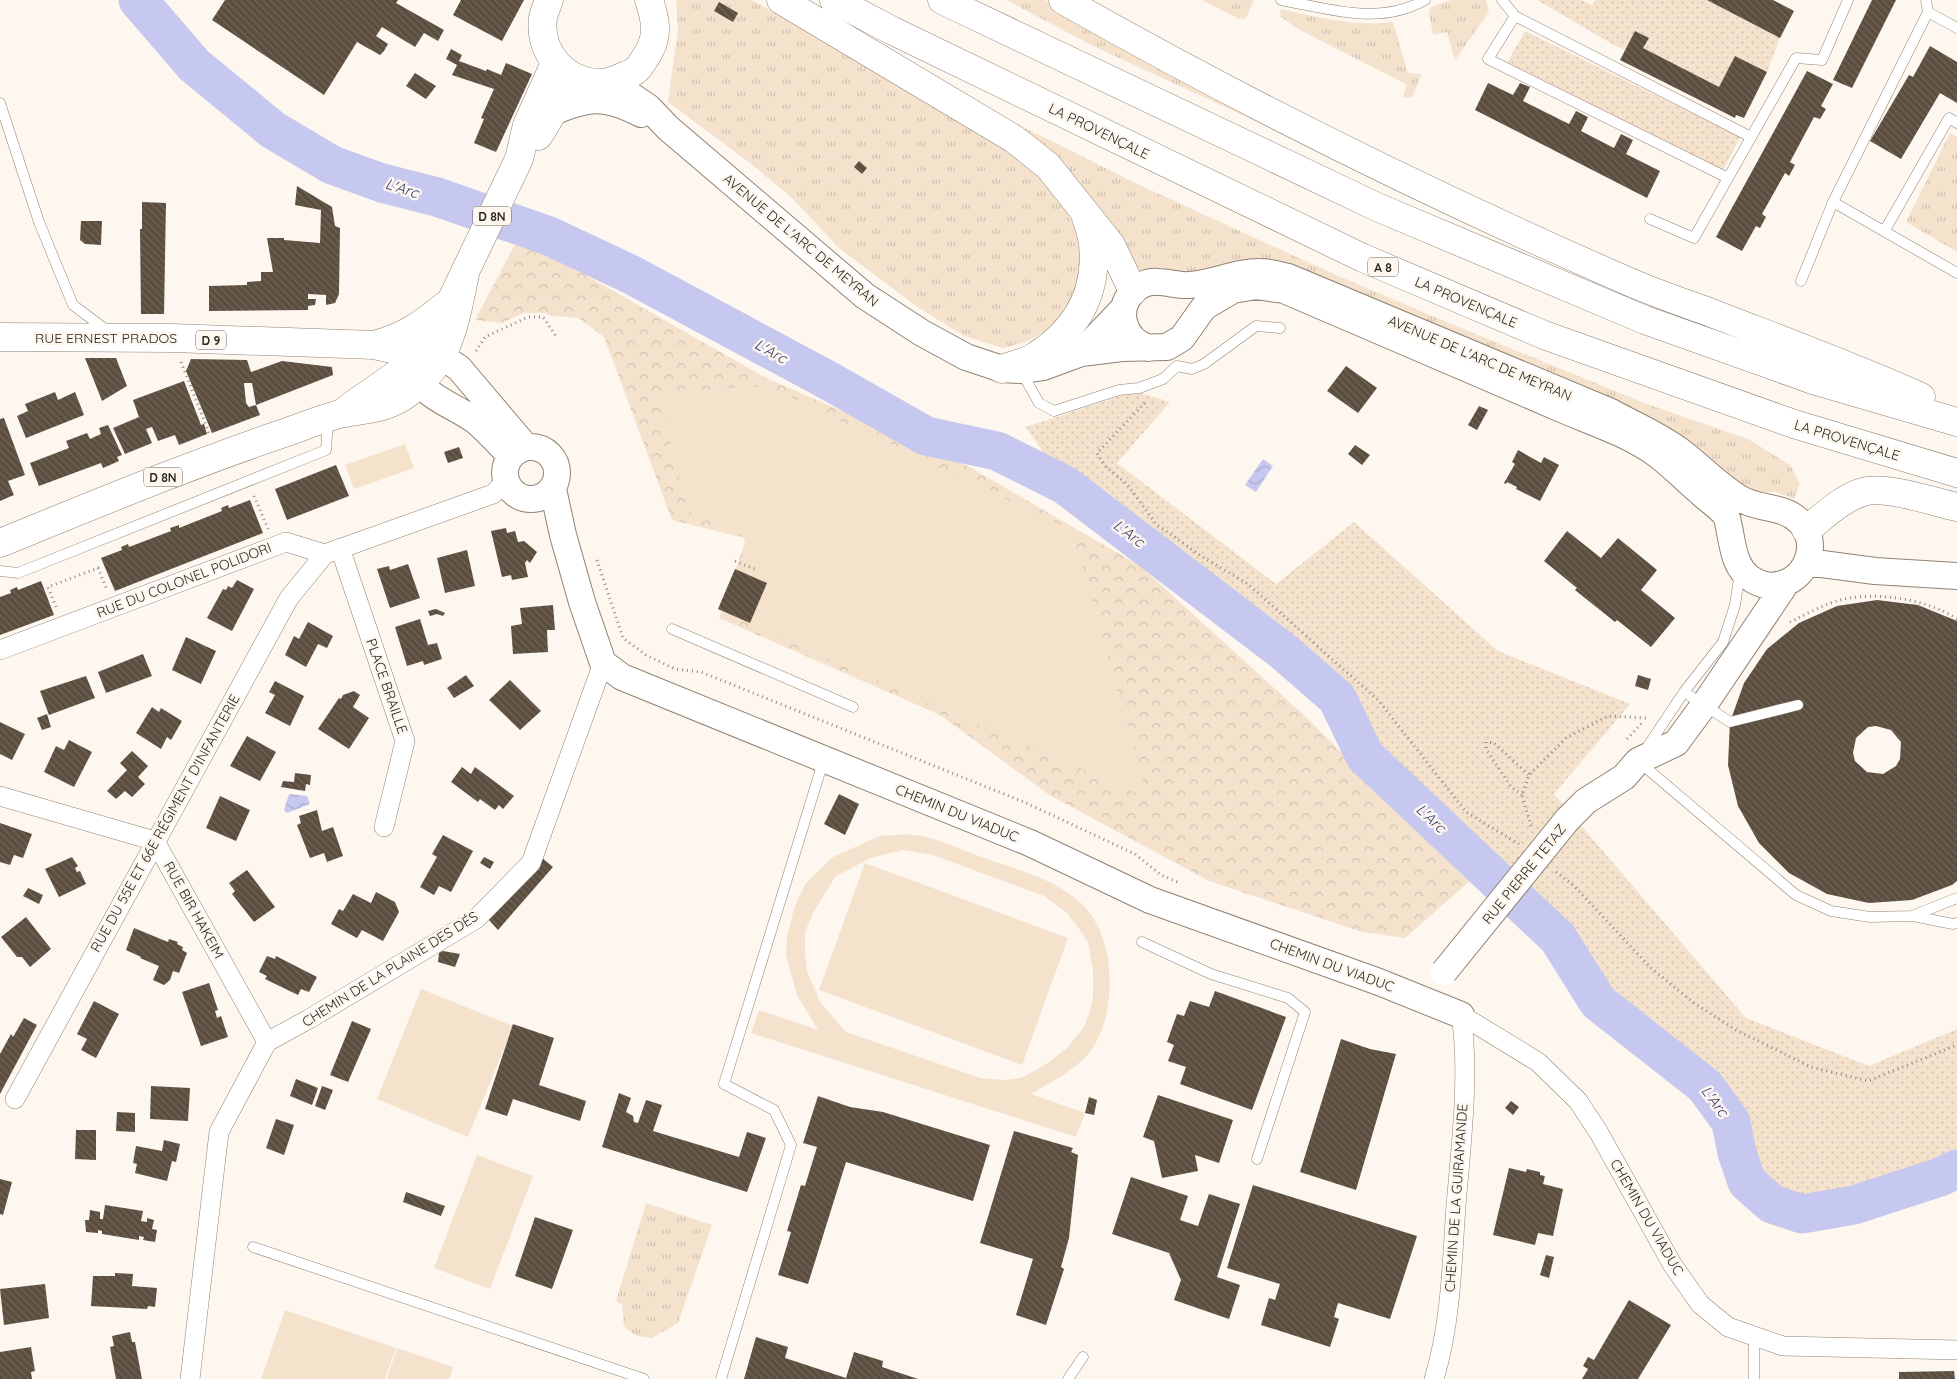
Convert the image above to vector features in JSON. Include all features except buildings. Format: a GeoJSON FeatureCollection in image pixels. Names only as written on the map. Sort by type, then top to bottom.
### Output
{"type":"FeatureCollection","features":[{"type":"Feature","properties":{"kind":"main road"},"geometry":{"type":"LineString","coordinates":[[549,0],[543,17],[542,32],[548,51],[564,71],[581,81],[600,84],[611,82],[636,70],[650,52],[656,32],[655,17],[649,0]]}},
{"type":"Feature","properties":{"kind":"main road"},"geometry":{"type":"LineString","coordinates":[[781,0],[1014,139],[1048,166],[1111,244],[1128,300],[1123,320],[1126,330],[1140,345],[1171,348],[1190,319],[1188,304],[1184,295],[1177,288],[1168,284]]}},
{"type":"Feature","properties":{"kind":"main road","name":"LA PROVENÇALE"},"geometry":{"type":"LineString","coordinates":[[834,0],[891,30],[1363,258],[1544,335],[1794,424],[1957,473]]}},
{"type":"Feature","properties":{"kind":"main road"},"geometry":{"type":"LineString","coordinates":[[942,0],[1377,207],[1645,320],[1813,380],[1957,422]]}},
{"type":"Feature","properties":{"kind":"main road"},"geometry":{"type":"LineString","coordinates":[[1062,0],[1242,98],[1479,213],[1627,281],[1866,372],[1957,413]]}},
{"type":"Feature","properties":{"kind":"main road","name":"D 8N"},"geometry":{"type":"LineString","coordinates":[[453,299],[519,158],[527,125],[555,62]]}},
{"type":"Feature","properties":{"kind":"main road","name":"AVENUE DE L'ARC DE MEYRAN"},"geometry":{"type":"LineString","coordinates":[[636,70],[648,107]]}},
{"type":"Feature","properties":{"kind":"main road","name":"D 8N"},"geometry":{"type":"LineString","coordinates":[[519,158],[543,130],[552,113],[572,85],[581,81]]}},
{"type":"Feature","properties":{"kind":"main road","name":"AVENUE DE L'ARC DE MEYRAN"},"geometry":{"type":"LineString","coordinates":[[611,82],[648,107],[668,128],[865,296],[922,333],[966,357],[1011,370],[1043,367],[1081,353],[1122,348],[1171,348],[1204,307],[1233,290],[1256,286],[1284,290],[1566,412],[1606,426],[1653,451],[1727,516],[1737,558]]}},
{"type":"Feature","properties":{"kind":"main road"},"geometry":{"type":"LineString","coordinates":[[552,113],[578,101],[599,99],[627,106],[668,128]]}},
{"type":"Feature","properties":{"kind":"main road"},"geometry":{"type":"LineString","coordinates":[[1011,370],[1033,358],[1053,343],[1073,323],[1087,300],[1094,276],[1093,242],[1084,209]]}},
{"type":"Feature","properties":{"kind":"main road","name":"AVENUE DE L'ARC DE MEYRAN"},"geometry":{"type":"LineString","coordinates":[[1081,353],[1140,286],[1150,282],[1190,285],[1241,274],[1262,272],[1288,277],[1611,412],[1668,443],[1740,499],[1791,514],[1800,521],[1806,530]]}},
{"type":"Feature","properties":{"kind":"main road","name":"D 8N"},"geometry":{"type":"LineString","coordinates":[[0,543],[217,456],[335,416],[391,404],[408,394],[434,370],[440,360],[454,326],[465,274]]}},
{"type":"Feature","properties":{"kind":"main road"},"geometry":{"type":"LineString","coordinates":[[374,346],[400,338],[423,324],[453,299]]}},
{"type":"Feature","properties":{"kind":"main road"},"geometry":{"type":"LineString","coordinates":[[453,299],[431,343],[440,360],[514,462],[510,488],[523,498],[544,494],[558,475],[556,463],[551,456],[544,450],[535,447],[514,462]]}},
{"type":"Feature","properties":{"kind":"main road","name":"RUE ERNEST PRADOS"},"geometry":{"type":"LineString","coordinates":[[0,337],[172,338],[374,346],[440,360]]}},
{"type":"Feature","properties":{"kind":"main road"},"geometry":{"type":"LineString","coordinates":[[335,416],[402,372],[440,360]]}},
{"type":"Feature","properties":{"kind":"main road"},"geometry":{"type":"LineString","coordinates":[[420,383],[438,398],[478,423],[514,462]]}},
{"type":"Feature","properties":{"kind":"main road"},"geometry":{"type":"LineString","coordinates":[[1770,509],[1749,517],[1741,525],[1736,536],[1737,558],[1749,578],[1759,584],[1772,587],[1787,582],[1799,574],[1807,562],[1810,552],[1810,541],[1806,530],[1850,498],[1864,491],[1884,490],[1957,507]]}},
{"type":"Feature","properties":{"kind":"main road"},"geometry":{"type":"LineString","coordinates":[[544,494],[563,535],[582,602],[603,663]]}},
{"type":"Feature","properties":{"kind":"main road"},"geometry":{"type":"LineString","coordinates":[[1807,562],[1875,571],[1957,576]]}},
{"type":"Feature","properties":{"kind":"main road","name":"RUE PIERRE TETAZ"},"geometry":{"type":"LineString","coordinates":[[1421,999],[1567,820],[1586,801],[1620,780],[1630,752],[1676,743],[1694,698],[1787,582]]}},
{"type":"Feature","properties":{"kind":"main road","name":"CHEMIN DU VIADUC"},"geometry":{"type":"LineString","coordinates":[[603,663],[622,677],[1030,843],[1150,900],[1461,1015]]}},
{"type":"Feature","properties":{"kind":"street"},"geometry":{"type":"LineString","coordinates":[[332,551],[493,494],[514,462]]}},
{"type":"Feature","properties":{"kind":"street","name":"RUE DU COLONEL POLIDORI"},"geometry":{"type":"LineString","coordinates":[[0,650],[286,542],[332,551]]}},
{"type":"Feature","properties":{"kind":"street","name":"PLACE BRAILLE"},"geometry":{"type":"LineString","coordinates":[[332,551],[405,741],[384,827]]}},
{"type":"Feature","properties":{"kind":"street","name":"RUE DU 55E ET 66E RÉGIMENT D'INFANTERIE"},"geometry":{"type":"LineString","coordinates":[[14,1099],[289,598],[332,551]]}},
{"type":"Feature","properties":{"kind":"street","name":"CHEMIN DE LA PLAINE DES DÉS"},"geometry":{"type":"LineString","coordinates":[[268,1042],[476,919],[531,863],[603,663]]}},
{"type":"Feature","properties":{"kind":"street"},"geometry":{"type":"LineString","coordinates":[[0,796],[155,841]]}},
{"type":"Feature","properties":{"kind":"street","name":"RUE BIR HAKEIM"},"geometry":{"type":"LineString","coordinates":[[155,841],[268,1042]]}},
{"type":"Feature","properties":{"kind":"street","name":"CHEMIN DU VIADUC"},"geometry":{"type":"LineString","coordinates":[[1461,1015],[1538,1062],[1578,1100],[1600,1133],[1672,1264],[1700,1304],[1728,1327],[1784,1346],[1957,1350]]}},
{"type":"Feature","properties":{"kind":"street","name":"CHEMIN DE LA GUIRAMANDE"},"geometry":{"type":"LineString","coordinates":[[1434,1379],[1449,1301],[1459,1175],[1464,1086],[1461,1015]]}},
{"type":"Feature","properties":{"kind":"street"},"geometry":{"type":"LineString","coordinates":[[190,1379],[219,1132],[268,1042]]}},
{"type":"Feature","properties":{"kind":"lane"},"geometry":{"type":"LineString","coordinates":[[1282,0],[1366,15],[1400,11],[1425,0]]}},
{"type":"Feature","properties":{"kind":"lane"},"geometry":{"type":"LineString","coordinates":[[1502,0],[1515,16],[1751,137]]}},
{"type":"Feature","properties":{"kind":"lane"},"geometry":{"type":"LineString","coordinates":[[1650,219],[1694,238],[1796,58],[1822,60],[1848,0]]}},
{"type":"Feature","properties":{"kind":"lane"},"geometry":{"type":"LineString","coordinates":[[1801,281],[1833,202],[1928,12],[1926,0]]}},
{"type":"Feature","properties":{"kind":"lane"},"geometry":{"type":"LineString","coordinates":[[1928,12],[1957,28]]}},
{"type":"Feature","properties":{"kind":"lane"},"geometry":{"type":"LineString","coordinates":[[1515,16],[1488,59],[1728,178]]}},
{"type":"Feature","properties":{"kind":"lane"},"geometry":{"type":"LineString","coordinates":[[0,102],[39,222],[73,305],[118,338]]}},
{"type":"Feature","properties":{"kind":"lane"},"geometry":{"type":"LineString","coordinates":[[1885,230],[1949,118],[1957,123]]}},
{"type":"Feature","properties":{"kind":"lane"},"geometry":{"type":"LineString","coordinates":[[1833,202],[1885,230],[1957,273]]}},
{"type":"Feature","properties":{"kind":"lane"},"geometry":{"type":"LineString","coordinates":[[1171,348],[1192,369],[1204,364],[1256,326],[1280,328]]}},
{"type":"Feature","properties":{"kind":"lane"},"geometry":{"type":"LineString","coordinates":[[1011,370],[1039,402],[1054,411],[1119,390],[1139,388],[1163,379],[1171,348]]}},
{"type":"Feature","properties":{"kind":"lane"},"geometry":{"type":"LineString","coordinates":[[0,571],[18,573],[326,450],[335,416]]}},
{"type":"Feature","properties":{"kind":"lane","name":"RUE PIERRE TETAZ"},"geometry":{"type":"LineString","coordinates":[[1694,698],[1723,642],[1735,605],[1737,558]]}},
{"type":"Feature","properties":{"kind":"lane"},"geometry":{"type":"LineString","coordinates":[[672,629],[853,707]]}},
{"type":"Feature","properties":{"kind":"lane"},"geometry":{"type":"LineString","coordinates":[[1694,698],[1730,722],[1798,705]]}},
{"type":"Feature","properties":{"kind":"lane"},"geometry":{"type":"LineString","coordinates":[[1630,752],[1796,895],[1831,911],[1870,917],[1912,916],[1952,924],[1957,923]]}},
{"type":"Feature","properties":{"kind":"lane"},"geometry":{"type":"LineString","coordinates":[[721,1379],[791,1145],[774,1110],[724,1084],[824,759]]}},
{"type":"Feature","properties":{"kind":"lane"},"geometry":{"type":"LineString","coordinates":[[1912,916],[1957,898]]}},
{"type":"Feature","properties":{"kind":"lane"},"geometry":{"type":"LineString","coordinates":[[1142,942],[1211,974],[1288,998],[1305,1012],[1258,1159]]}},
{"type":"Feature","properties":{"kind":"lane"},"geometry":{"type":"LineString","coordinates":[[253,1247],[644,1379]]}},
{"type":"Feature","properties":{"kind":"lane"},"geometry":{"type":"LineString","coordinates":[[1754,1335],[1754,1379]]}},
{"type":"Feature","properties":{"kind":"lane"},"geometry":{"type":"LineString","coordinates":[[1068,1379],[1084,1357]]}},
{"type":"Feature","properties":{"kind":"path"},"geometry":{"type":"LineString","coordinates":[[440,360],[476,350],[485,337],[528,317],[543,317],[556,336]]}},
{"type":"Feature","properties":{"kind":"path"},"geometry":{"type":"LineString","coordinates":[[172,338],[217,456]]}},
{"type":"Feature","properties":{"kind":"path"},"geometry":{"type":"LineString","coordinates":[[1147,402],[1097,453],[1105,466],[1127,484],[1156,524],[1201,556],[1248,584],[1379,700],[1466,812],[1522,846]]}},
{"type":"Feature","properties":{"kind":"path"},"geometry":{"type":"LineString","coordinates":[[248,481],[275,546]]}},
{"type":"Feature","properties":{"kind":"path"},"geometry":{"type":"LineString","coordinates":[[596,554],[623,638],[646,655],[675,669],[700,672],[1024,802],[1135,854],[1161,875],[1187,886]]}},
{"type":"Feature","properties":{"kind":"path"},"geometry":{"type":"LineString","coordinates":[[735,561],[757,570]]}},
{"type":"Feature","properties":{"kind":"path"},"geometry":{"type":"LineString","coordinates":[[48,587],[98,568]]}},
{"type":"Feature","properties":{"kind":"path"},"geometry":{"type":"LineString","coordinates":[[1784,626],[1820,608],[1842,600],[1869,597],[1900,599],[1931,605],[1957,619]]}},
{"type":"Feature","properties":{"kind":"path"},"geometry":{"type":"LineString","coordinates":[[1630,752],[1650,714]]}},
{"type":"Feature","properties":{"kind":"path"},"geometry":{"type":"LineString","coordinates":[[1532,830],[1522,795],[1529,775],[1566,738],[1608,716],[1647,718]]}},
{"type":"Feature","properties":{"kind":"path"},"geometry":{"type":"LineString","coordinates":[[1522,795],[1511,787],[1486,750],[1486,742],[1494,743],[1529,775]]}},
{"type":"Feature","properties":{"kind":"path"},"geometry":{"type":"LineString","coordinates":[[1551,868],[1573,884],[1651,968],[1694,1003],[1736,1030],[1810,1067],[1868,1080],[1957,1045]]}},
{"type":"Feature","properties":{"kind":"green space"},"geometry":{"type":"Polygon","coordinates":[[[676,0],[752,0],[1005,146],[1055,191],[1082,241],[1081,284],[1058,323],[1029,341],[1003,348],[964,336],[919,308],[839,248],[791,197],[750,163],[668,102],[678,29],[676,0]]]}},
{"type":"Feature","properties":{"kind":"green space"},"geometry":{"type":"Polygon","coordinates":[[[1006,0],[1045,0],[1130,49],[1305,144],[1095,47],[1006,0]]]}},
{"type":"Feature","properties":{"kind":"green space"},"geometry":{"type":"Polygon","coordinates":[[[1202,0],[1254,0],[1246,18],[1239,19],[1202,0]]]}},
{"type":"Feature","properties":{"kind":"green space"},"geometry":{"type":"Polygon","coordinates":[[[1450,0],[1486,0],[1489,12],[1455,60],[1447,32],[1433,35],[1429,13],[1431,7],[1450,0]]]}},
{"type":"Feature","properties":{"kind":"green space"},"geometry":{"type":"Polygon","coordinates":[[[1537,0],[1582,0],[1592,5],[1595,0],[1707,0],[1780,38],[1767,72],[1735,56],[1719,87],[1643,48],[1649,38],[1635,31],[1625,50],[1537,0]]]}},
{"type":"Feature","properties":{"kind":"green space"},"geometry":{"type":"Polygon","coordinates":[[[1280,9],[1350,22],[1393,22],[1408,73],[1422,74],[1412,97],[1404,98],[1406,84],[1298,29],[1281,17],[1280,9]]]}},
{"type":"Feature","properties":{"kind":"green space"},"geometry":{"type":"Polygon","coordinates":[[[1525,31],[1740,137],[1722,172],[1507,63],[1525,31]]]}},
{"type":"Feature","properties":{"kind":"green space"},"geometry":{"type":"Polygon","coordinates":[[[1025,128],[1133,182],[1336,275],[1644,403],[1748,439],[1790,465],[1800,484],[1794,499],[1775,492],[1755,492],[1742,486],[1674,437],[1198,274],[1177,274],[1162,267],[1135,271],[1022,131],[1025,128]]]}},
{"type":"Feature","properties":{"kind":"green space"},"geometry":{"type":"Polygon","coordinates":[[[1950,133],[1957,137],[1957,252],[1906,222],[1950,133]]]}},
{"type":"Feature","properties":{"kind":"green space"},"geometry":{"type":"Polygon","coordinates":[[[519,237],[764,377],[966,465],[1140,566],[1306,717],[1470,881],[1405,938],[1362,932],[1209,881],[1051,796],[940,715],[719,618],[745,542],[744,538],[672,520],[604,337],[579,318],[552,316],[545,313],[524,313],[502,323],[475,320],[519,237]]]}},
{"type":"Feature","properties":{"kind":"green space"},"geometry":{"type":"Polygon","coordinates":[[[767,386],[1072,530],[1148,798],[723,613],[749,538],[689,511],[657,393],[767,386]]]}},
{"type":"Feature","properties":{"kind":"green space"},"geometry":{"type":"Polygon","coordinates":[[[1135,391],[1170,402],[1117,463],[1276,584],[1354,522],[1498,651],[1630,704],[1554,794],[1746,1018],[1869,1066],[1957,1029],[1957,1169],[1940,1177],[1854,1205],[1802,1214],[1772,1204],[1747,1182],[1737,1153],[1731,1122],[1705,1086],[1597,1001],[1558,938],[1365,756],[1337,698],[1065,485],[1026,427],[1135,391]]]}},
{"type":"Feature","properties":{"kind":"green space"},"geometry":{"type":"Polygon","coordinates":[[[405,444],[414,468],[354,489],[345,465],[405,444]]]}},
{"type":"Feature","properties":{"kind":"green space"},"geometry":{"type":"Polygon","coordinates":[[[880,836],[921,836],[1034,875],[1059,887],[1082,904],[1093,918],[1102,935],[1107,954],[1110,974],[1106,1015],[1100,1033],[1086,1056],[1064,1074],[1031,1094],[1085,1113],[1076,1137],[751,1033],[759,1010],[818,1030],[797,995],[786,955],[787,937],[794,908],[806,883],[833,857],[880,836]],[[903,850],[870,858],[835,877],[814,911],[805,932],[807,971],[820,1002],[846,1032],[980,1078],[1004,1080],[1021,1078],[1045,1065],[1067,1048],[1084,1027],[1093,996],[1093,971],[1088,942],[1066,912],[1044,896],[933,855],[903,850]]]}},
{"type":"Feature","properties":{"kind":"green space"},"geometry":{"type":"Polygon","coordinates":[[[865,863],[1068,938],[1022,1065],[819,990],[865,863]]]}},
{"type":"Feature","properties":{"kind":"green space"},"geometry":{"type":"Polygon","coordinates":[[[421,989],[513,1026],[468,1137],[377,1099],[421,989]]]}},
{"type":"Feature","properties":{"kind":"green space"},"geometry":{"type":"Polygon","coordinates":[[[477,1155],[533,1176],[490,1289],[434,1268],[477,1155]]]}},
{"type":"Feature","properties":{"kind":"green space"},"geometry":{"type":"Polygon","coordinates":[[[646,1203],[712,1225],[678,1323],[652,1338],[637,1336],[624,1327],[622,1305],[616,1301],[646,1203]]]}},
{"type":"Feature","properties":{"kind":"green space"},"geometry":{"type":"Polygon","coordinates":[[[285,1310],[396,1348],[385,1379],[261,1379],[285,1310]]]}},
{"type":"Feature","properties":{"kind":"green space"},"geometry":{"type":"Polygon","coordinates":[[[397,1348],[453,1367],[449,1379],[387,1379],[397,1348]]]}},
{"type":"Feature","properties":{"kind":"water"},"geometry":{"type":"Polygon","coordinates":[[[1263,459],[1273,466],[1256,492],[1245,485],[1263,459]]]}},
{"type":"Feature","properties":{"kind":"water"},"geometry":{"type":"Polygon","coordinates":[[[289,794],[307,796],[310,804],[287,813],[284,810],[289,794]]]}},
{"type":"Feature","properties":{"kind":"waterway","name":"L'Arc"},"geometry":{"type":"LineString","coordinates":[[138,0],[194,65],[273,130],[332,165],[382,183],[437,197],[549,236],[630,274],[831,382],[926,436],[997,451],[1065,485],[1284,652],[1337,698],[1365,756],[1558,938],[1598,1002],[1705,1086],[1731,1122],[1737,1153],[1747,1182],[1772,1204],[1802,1214],[1854,1205],[1940,1177],[1957,1169]]}}]}
